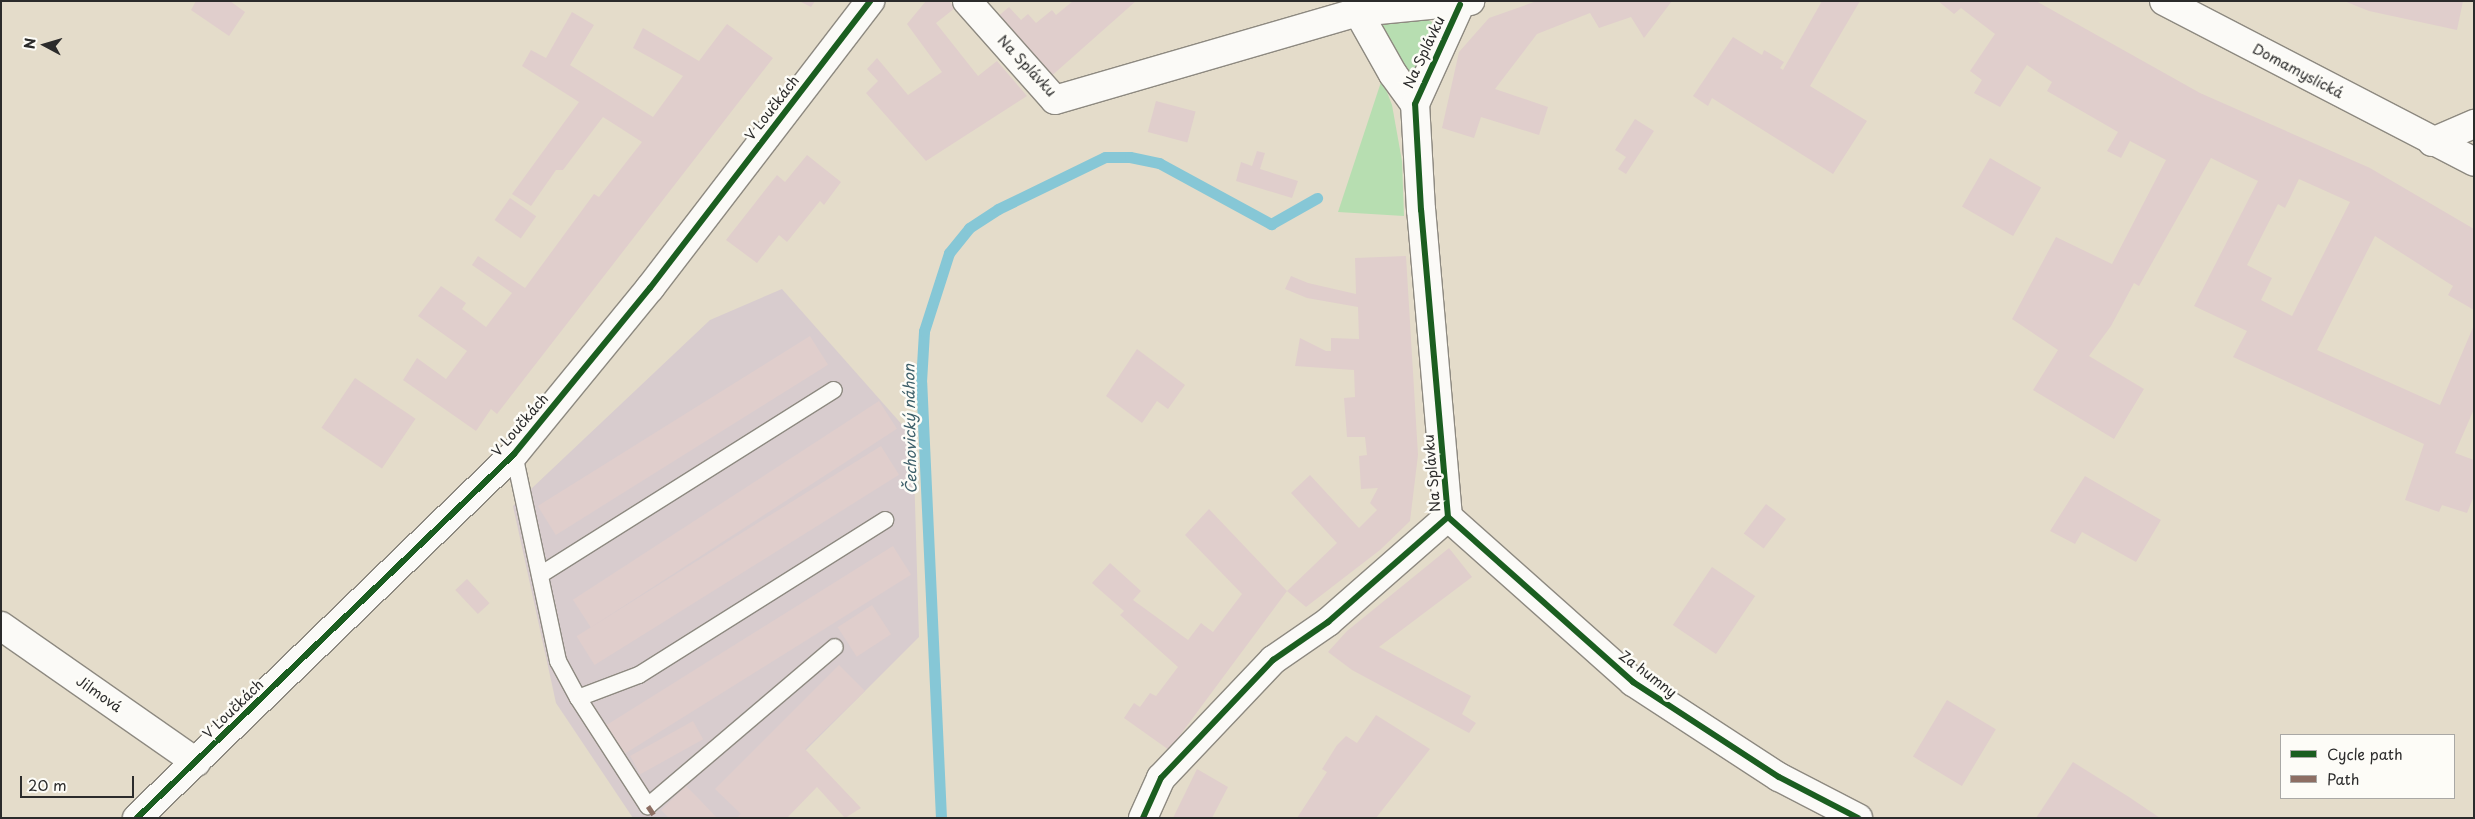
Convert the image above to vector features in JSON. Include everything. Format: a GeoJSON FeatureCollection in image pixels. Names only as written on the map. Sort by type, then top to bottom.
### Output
{"type":"FeatureCollection","features":[{"type":"Feature","properties":{"kind":"street","name":"V Loučkách"},"geometry":{"type":"LineString","coordinates":[[138,818],[514,454],[650,288],[870,1]]}},
{"type":"Feature","properties":{"kind":"street","name":"Na Splávku"},"geometry":{"type":"LineString","coordinates":[[967,1],[1055,100],[1357,6],[1465,3],[1415,104],[1421,210],[1448,518],[1328,622],[1273,660],[1161,778],[1143,818]]}},
{"type":"Feature","properties":{"kind":"street","name":"Domamyslická"},"geometry":{"type":"LineString","coordinates":[[2164,1],[2432,142],[2474,162]]}},
{"type":"Feature","properties":{"kind":"street","name":"Na Splávku"},"geometry":{"type":"LineString","coordinates":[[1357,6],[1393,74],[1415,104]]}},
{"type":"Feature","properties":{"kind":"street"},"geometry":{"type":"LineString","coordinates":[[2432,142],[2474,124]]}},
{"type":"Feature","properties":{"kind":"street","name":"Za humny"},"geometry":{"type":"LineString","coordinates":[[1448,518],[1633,682],[1779,777],[1858,818]]}},
{"type":"Feature","properties":{"kind":"street","name":"Jilmová"},"geometry":{"type":"LineString","coordinates":[[1,626],[196,762]]}},
{"type":"Feature","properties":{"kind":"lane"},"geometry":{"type":"LineString","coordinates":[[540,575],[834,390]]}},
{"type":"Feature","properties":{"kind":"lane"},"geometry":{"type":"LineString","coordinates":[[514,454],[558,661],[578,698],[648,806],[836,647]]}},
{"type":"Feature","properties":{"kind":"lane"},"geometry":{"type":"LineString","coordinates":[[578,698],[639,675],[884,520]]}},
{"type":"Feature","properties":{"kind":"shaded area"},"geometry":{"type":"Polygon","coordinates":[[[782,289],[913,437],[919,637],[738,818],[633,818],[556,703],[513,506],[710,320],[782,289]]]}},
{"type":"Feature","properties":{"kind":"green space"},"geometry":{"type":"Polygon","coordinates":[[[1426,19],[1432,22],[1431,30],[1417,68],[1411,73],[1404,69],[1378,30],[1380,24],[1426,19]]]}},
{"type":"Feature","properties":{"kind":"green space"},"geometry":{"type":"Polygon","coordinates":[[[1382,79],[1392,105],[1402,161],[1404,216],[1338,212],[1382,79]]]}},
{"type":"Feature","properties":{"kind":"building"},"geometry":{"type":"Polygon","coordinates":[[[196,1],[230,1],[245,12],[229,36],[191,10],[196,1]]]}},
{"type":"Feature","properties":{"kind":"building"},"geometry":{"type":"Polygon","coordinates":[[[799,1],[815,1],[811,7],[799,1]]]}},
{"type":"Feature","properties":{"kind":"building"},"geometry":{"type":"Polygon","coordinates":[[[926,1],[949,1],[955,8],[936,23],[978,76],[997,61],[1027,96],[926,161],[866,93],[878,81],[867,69],[877,58],[908,95],[942,72],[907,24],[926,1]]]}},
{"type":"Feature","properties":{"kind":"building"},"geometry":{"type":"Polygon","coordinates":[[[1073,1],[1136,1],[1048,79],[996,18],[1009,7],[1021,20],[1028,14],[1036,23],[1052,10],[1056,15],[1073,1]]]}},
{"type":"Feature","properties":{"kind":"building"},"geometry":{"type":"Polygon","coordinates":[[[1537,1],[1672,1],[1644,38],[1631,17],[1599,28],[1590,13],[1537,34],[1495,89],[1548,107],[1539,135],[1481,117],[1474,138],[1442,128],[1459,52],[1489,18],[1537,1]]]}},
{"type":"Feature","properties":{"kind":"building"},"geometry":{"type":"Polygon","coordinates":[[[1822,1],[1860,1],[1810,86],[1867,121],[1833,174],[1712,98],[1708,106],[1693,96],[1733,37],[1762,55],[1764,50],[1784,62],[1780,68],[1783,70],[1822,1]]]}},
{"type":"Feature","properties":{"kind":"building"},"geometry":{"type":"Polygon","coordinates":[[[1938,1],[2036,1],[2200,93],[2370,168],[2474,229],[2474,310],[2448,295],[2453,286],[2375,236],[2317,350],[2440,405],[2474,325],[2474,409],[2455,453],[2474,460],[2474,496],[2467,513],[2442,505],[2439,512],[2405,500],[2424,444],[2233,357],[2247,331],[2194,306],[2258,181],[2211,158],[2139,286],[2134,283],[2111,326],[2089,356],[2144,389],[2114,439],[2033,390],[2058,350],[2012,319],[2056,237],[2112,264],[2166,160],[2130,141],[2121,158],[2107,151],[2118,132],[2047,91],[2052,82],[2027,65],[2000,107],[1974,93],[1982,80],[1970,71],[1995,34],[1961,8],[1954,14],[1938,1]],[[2299,179],[2285,208],[2278,204],[2247,265],[2272,278],[2261,300],[2292,316],[2350,202],[2299,179]]]}},
{"type":"Feature","properties":{"kind":"building"},"geometry":{"type":"Polygon","coordinates":[[[2344,1],[2463,1],[2457,30],[2369,11],[2344,1]]]}},
{"type":"Feature","properties":{"kind":"building"},"geometry":{"type":"Polygon","coordinates":[[[572,12],[594,25],[570,65],[653,117],[683,76],[633,48],[643,28],[699,61],[727,24],[773,58],[497,414],[491,409],[476,431],[403,380],[417,358],[446,379],[467,351],[418,316],[441,286],[466,303],[462,309],[486,327],[512,293],[472,265],[478,256],[525,288],[594,194],[599,197],[642,142],[603,117],[563,170],[556,170],[531,206],[512,194],[579,102],[522,66],[531,50],[546,58],[572,12]]]}},
{"type":"Feature","properties":{"kind":"building"},"geometry":{"type":"Polygon","coordinates":[[[1156,101],[1196,112],[1187,143],[1148,132],[1156,101]]]}},
{"type":"Feature","properties":{"kind":"building"},"geometry":{"type":"Polygon","coordinates":[[[1635,119],[1654,131],[1626,174],[1618,169],[1626,157],[1615,150],[1635,119]]]}},
{"type":"Feature","properties":{"kind":"building"},"geometry":{"type":"Polygon","coordinates":[[[1257,151],[1265,153],[1260,169],[1298,181],[1292,198],[1236,181],[1241,162],[1252,166],[1257,151]]]}},
{"type":"Feature","properties":{"kind":"building"},"geometry":{"type":"Polygon","coordinates":[[[807,155],[841,182],[824,205],[820,201],[787,242],[779,235],[757,263],[726,240],[777,175],[785,182],[807,155]]]}},
{"type":"Feature","properties":{"kind":"building"},"geometry":{"type":"Polygon","coordinates":[[[1990,158],[2041,187],[2013,236],[1962,206],[1990,158]]]}},
{"type":"Feature","properties":{"kind":"building"},"geometry":{"type":"Polygon","coordinates":[[[510,198],[536,216],[521,238],[495,220],[510,198]]]}},
{"type":"Feature","properties":{"kind":"building"},"geometry":{"type":"Polygon","coordinates":[[[1406,256],[1418,455],[1410,521],[1380,550],[1306,607],[1287,591],[1337,543],[1291,493],[1310,475],[1359,528],[1377,510],[1370,503],[1378,488],[1361,489],[1359,456],[1367,455],[1365,437],[1347,437],[1344,398],[1355,397],[1354,370],[1295,366],[1300,338],[1326,351],[1331,351],[1331,338],[1359,339],[1358,307],[1307,298],[1285,289],[1291,276],[1308,283],[1356,294],[1355,258],[1406,256]]]}},
{"type":"Feature","properties":{"kind":"building"},"geometry":{"type":"Polygon","coordinates":[[[810,336],[828,365],[556,535],[538,506],[810,336]]]}},
{"type":"Feature","properties":{"kind":"building"},"geometry":{"type":"Polygon","coordinates":[[[1137,349],[1185,385],[1168,409],[1157,401],[1142,423],[1106,396],[1137,349]]]}},
{"type":"Feature","properties":{"kind":"building"},"geometry":{"type":"Polygon","coordinates":[[[355,378],[416,419],[382,469],[321,428],[355,378]]]}},
{"type":"Feature","properties":{"kind":"building"},"geometry":{"type":"Polygon","coordinates":[[[879,401],[897,429],[591,627],[573,600],[879,401]]]}},
{"type":"Feature","properties":{"kind":"building"},"geometry":{"type":"Polygon","coordinates":[[[881,446],[899,475],[595,665],[577,636],[881,446]]]}},
{"type":"Feature","properties":{"kind":"building"},"geometry":{"type":"Polygon","coordinates":[[[2085,476],[2161,520],[2136,562],[2082,532],[2075,544],[2050,531],[2085,476]]]}},
{"type":"Feature","properties":{"kind":"building"},"geometry":{"type":"Polygon","coordinates":[[[1766,504],[1786,519],[1764,549],[1744,534],[1766,504]]]}},
{"type":"Feature","properties":{"kind":"building"},"geometry":{"type":"Polygon","coordinates":[[[1209,509],[1287,591],[1169,750],[1124,718],[1134,703],[1140,707],[1150,693],[1156,696],[1178,667],[1120,615],[1124,611],[1092,583],[1110,563],[1141,591],[1133,600],[1188,640],[1201,623],[1213,632],[1242,594],[1185,535],[1209,509]]]}},
{"type":"Feature","properties":{"kind":"building"},"geometry":{"type":"Polygon","coordinates":[[[893,546],[911,575],[622,756],[604,727],[893,546]]]}},
{"type":"Feature","properties":{"kind":"building"},"geometry":{"type":"Polygon","coordinates":[[[1449,548],[1472,577],[1379,647],[1471,696],[1462,714],[1476,723],[1469,733],[1352,670],[1328,652],[1347,631],[1449,548]]]}},
{"type":"Feature","properties":{"kind":"building"},"geometry":{"type":"Polygon","coordinates":[[[1712,567],[1755,596],[1716,654],[1673,625],[1712,567]]]}},
{"type":"Feature","properties":{"kind":"building"},"geometry":{"type":"Polygon","coordinates":[[[467,579],[490,603],[478,614],[455,590],[467,579]]]}},
{"type":"Feature","properties":{"kind":"building"},"geometry":{"type":"Polygon","coordinates":[[[872,605],[891,634],[857,657],[838,627],[872,605]]]}},
{"type":"Feature","properties":{"kind":"building"},"geometry":{"type":"Polygon","coordinates":[[[839,665],[865,691],[805,749],[861,808],[845,818],[817,787],[787,818],[736,818],[741,814],[715,789],[839,665]]]}},
{"type":"Feature","properties":{"kind":"building"},"geometry":{"type":"Polygon","coordinates":[[[1947,700],[1996,729],[1962,786],[1913,757],[1947,700]]]}},
{"type":"Feature","properties":{"kind":"building"},"geometry":{"type":"Polygon","coordinates":[[[1376,715],[1430,749],[1376,818],[1297,818],[1327,772],[1322,769],[1337,745],[1346,736],[1357,743],[1376,715]]]}},
{"type":"Feature","properties":{"kind":"building"},"geometry":{"type":"Polygon","coordinates":[[[693,721],[703,739],[640,774],[630,756],[693,721]]]}},
{"type":"Feature","properties":{"kind":"building"},"geometry":{"type":"Polygon","coordinates":[[[2073,762],[2129,797],[2160,818],[2036,818],[2073,762]]]}},
{"type":"Feature","properties":{"kind":"building"},"geometry":{"type":"Polygon","coordinates":[[[1197,769],[1228,787],[1212,818],[1173,818],[1197,769]]]}},
{"type":"Feature","properties":{"kind":"building"},"geometry":{"type":"Polygon","coordinates":[[[686,786],[717,818],[669,818],[661,810],[686,786]]]}},
{"type":"Feature","properties":{"kind":"waterway","name":"Čechovický náhon"},"geometry":{"type":"LineString","coordinates":[[941,818],[921,382],[924,331],[949,253],[969,228],[998,209],[1105,157],[1130,157],[1159,163],[1271,224],[1317,198]]}},
{"type":"Feature","properties":{"kind":"marked path"},"geometry":{"type":"LineString","coordinates":[[648,806],[656,818]]}},
{"type":"Feature","properties":{"kind":"cycle path"},"geometry":{"type":"LineString","coordinates":[[137,818],[514,454],[650,288],[870,1]]}},
{"type":"Feature","properties":{"kind":"cycle path"},"geometry":{"type":"LineString","coordinates":[[1143,818],[1161,778],[1273,660],[1328,622],[1448,517],[1421,210],[1415,104],[1460,5]]}},
{"type":"Feature","properties":{"kind":"cycle path"},"geometry":{"type":"LineString","coordinates":[[1448,517],[1633,682],[1779,777],[1858,818]]}}]}
